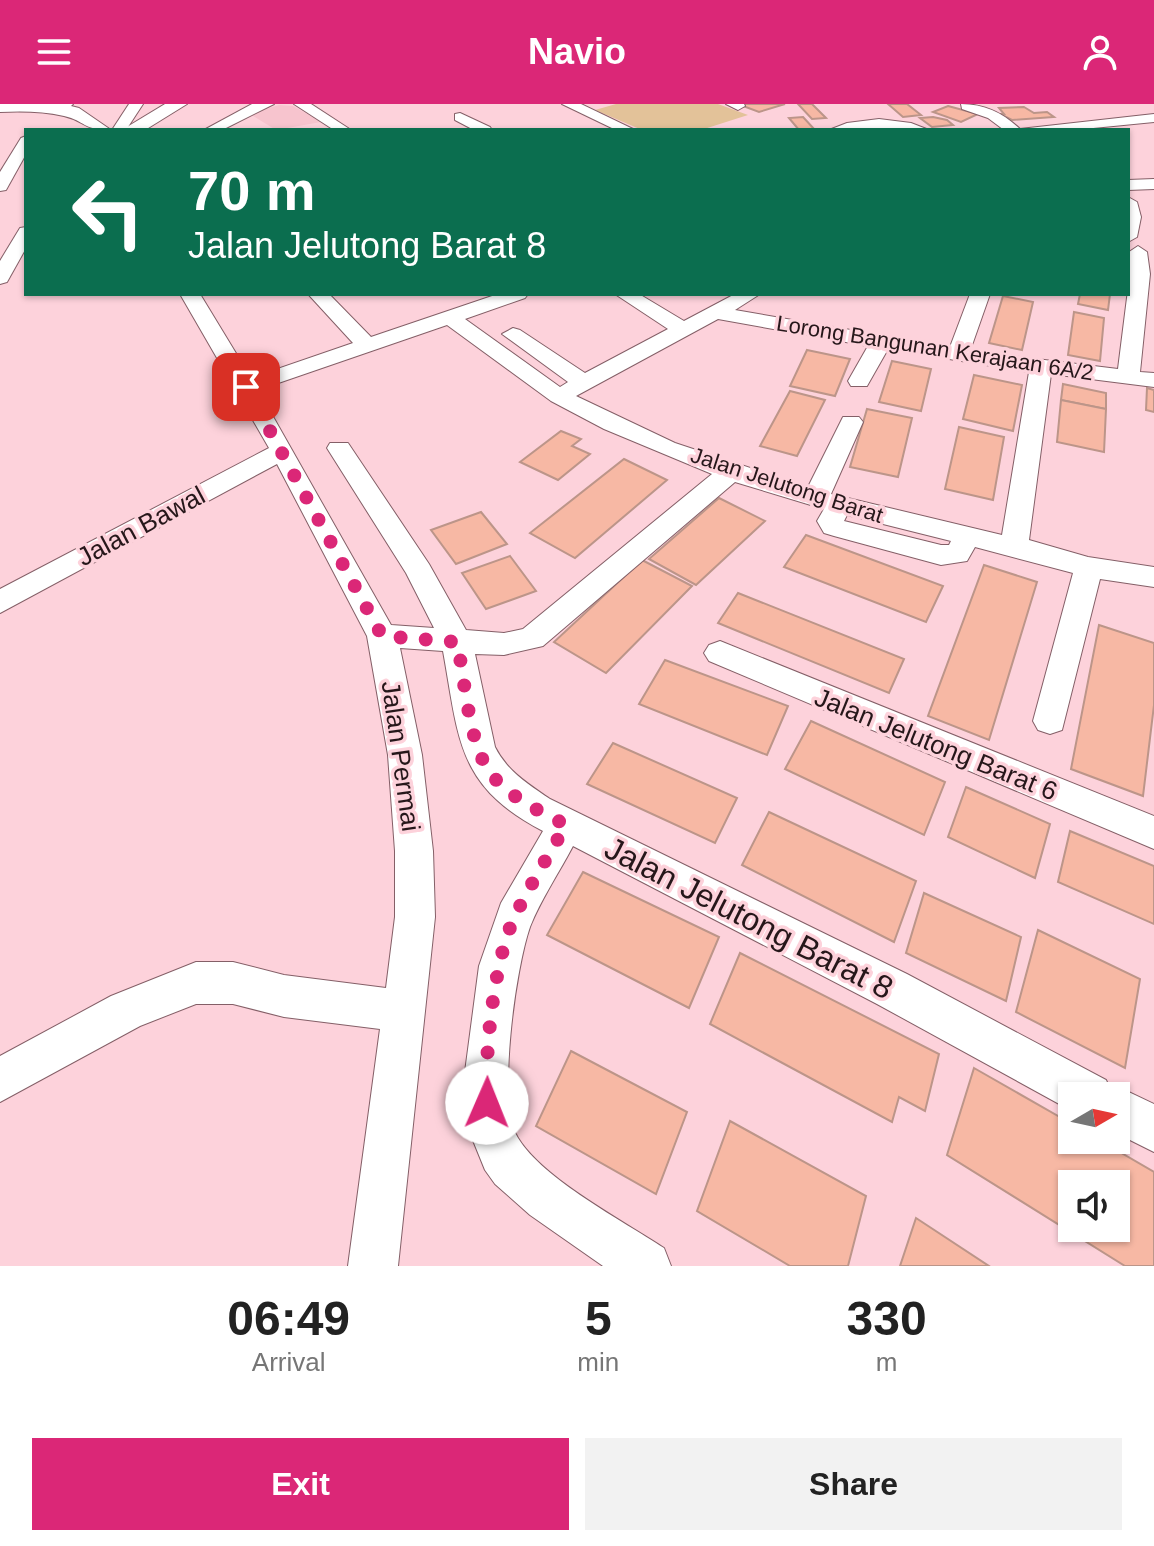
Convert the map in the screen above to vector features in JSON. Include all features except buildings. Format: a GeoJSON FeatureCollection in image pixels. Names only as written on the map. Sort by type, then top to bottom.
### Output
{"type":"FeatureCollection","features":[{"type":"Feature","properties":{"kind":"main road"},"geometry":{"type":"LineString","coordinates":[[0,107],[68,104]]}},
{"type":"Feature","properties":{"kind":"main road"},"geometry":{"type":"LineString","coordinates":[[135,128],[178,104]]}},
{"type":"Feature","properties":{"kind":"main road"},"geometry":{"type":"LineString","coordinates":[[37,106],[73,112],[99,128]]}},
{"type":"Feature","properties":{"kind":"street"},"geometry":{"type":"LineString","coordinates":[[120,128],[136,104]]}},
{"type":"Feature","properties":{"kind":"street"},"geometry":{"type":"LineString","coordinates":[[215,128],[250,109],[267,104]]}},
{"type":"Feature","properties":{"kind":"street"},"geometry":{"type":"LineString","coordinates":[[301,104],[341,128]]}},
{"type":"Feature","properties":{"kind":"street"},"geometry":{"type":"LineString","coordinates":[[569,104],[623,128]]}},
{"type":"Feature","properties":{"kind":"street"},"geometry":{"type":"LineString","coordinates":[[585,111],[606,104]]}},
{"type":"Feature","properties":{"kind":"street"},"geometry":{"type":"LineString","coordinates":[[967,106],[993,115],[1010,128]]}},
{"type":"Feature","properties":{"kind":"street"},"geometry":{"type":"LineString","coordinates":[[460,117],[481,128]]}},
{"type":"Feature","properties":{"kind":"street"},"geometry":{"type":"LineString","coordinates":[[1054,128],[1146,119],[1154,131]]}},
{"type":"Feature","properties":{"kind":"street"},"geometry":{"type":"LineString","coordinates":[[851,125],[889,122],[914,128]]}},
{"type":"Feature","properties":{"kind":"street"},"geometry":{"type":"LineString","coordinates":[[4,191],[24,146]]}},
{"type":"Feature","properties":{"kind":"street"},"geometry":{"type":"LineString","coordinates":[[1130,184],[1153,176]]}},
{"type":"Feature","properties":{"kind":"street"},"geometry":{"type":"LineString","coordinates":[[1128,377],[1140,274],[1130,216]]}},
{"type":"Feature","properties":{"kind":"street"},"geometry":{"type":"LineString","coordinates":[[0,278],[24,236]]}},
{"type":"Feature","properties":{"kind":"street","name":"Jalan Permai"},"geometry":{"type":"LineString","coordinates":[[191,296],[283,451],[382,636],[405,755],[414,851],[415,917],[373,1266]]}},
{"type":"Feature","properties":{"kind":"street"},"geometry":{"type":"LineString","coordinates":[[320,296],[368,347]]}},
{"type":"Feature","properties":{"kind":"street"},"geometry":{"type":"LineString","coordinates":[[246,387],[512,296]]}},
{"type":"Feature","properties":{"kind":"street"},"geometry":{"type":"LineString","coordinates":[[628,296],[685,331]]}},
{"type":"Feature","properties":{"kind":"street"},"geometry":{"type":"LineString","coordinates":[[559,396],[747,296]]}},
{"type":"Feature","properties":{"kind":"street"},"geometry":{"type":"LineString","coordinates":[[958,355],[979,296]]}},
{"type":"Feature","properties":{"kind":"street","name":"Lorong Bangunan Kerajaan 6A/2"},"geometry":{"type":"LineString","coordinates":[[718,313],[958,355],[1154,380]]}},
{"type":"Feature","properties":{"kind":"street","name":"Jalan Jelutong Barat"},"geometry":{"type":"LineString","coordinates":[[451,318],[514,367],[559,396],[732,471],[828,502]]}},
{"type":"Feature","properties":{"kind":"street"},"geometry":{"type":"LineString","coordinates":[[513,334],[585,383]]}},
{"type":"Feature","properties":{"kind":"street"},"geometry":{"type":"LineString","coordinates":[[859,381],[881,342]]}},
{"type":"Feature","properties":{"kind":"street"},"geometry":{"type":"LineString","coordinates":[[1014,546],[1041,366]]}},
{"type":"Feature","properties":{"kind":"street"},"geometry":{"type":"LineString","coordinates":[[851,422],[828,502],[830,521],[834,527],[950,556],[957,554],[968,537],[1089,567],[1154,577]]}},
{"type":"Feature","properties":{"kind":"street","name":"Jalan Jelutong Barat 8"},"geometry":{"type":"LineString","coordinates":[[339,448],[419,571],[457,642],[478,747],[489,770],[505,787],[537,810],[892,989],[1064,1082]]}},
{"type":"Feature","properties":{"kind":"street","name":"Jalan Bawal"},"geometry":{"type":"LineString","coordinates":[[0,602],[283,451]]}},
{"type":"Feature","properties":{"kind":"street"},"geometry":{"type":"LineString","coordinates":[[382,636],[504,644],[532,638],[732,471]]}},
{"type":"Feature","properties":{"kind":"street"},"geometry":{"type":"LineString","coordinates":[[1050,721],[1089,567]]}},
{"type":"Feature","properties":{"kind":"street","name":"Jalan Jelutong Barat 6"},"geometry":{"type":"LineString","coordinates":[[720,653],[1154,833]]}},
{"type":"Feature","properties":{"kind":"street"},"geometry":{"type":"LineString","coordinates":[[566,825],[514,917],[502,955],[486,1085],[489,1121],[500,1154],[524,1180],[646,1266]]}},
{"type":"Feature","properties":{"kind":"street"},"geometry":{"type":"LineString","coordinates":[[0,1080],[126,1011],[196,983],[233,983],[284,996],[403,1011]]}},
{"type":"Feature","properties":{"kind":"street"},"geometry":{"type":"LineString","coordinates":[[1130,1116],[1154,1129]]}},
{"type":"Feature","properties":{"kind":"shaded area"},"geometry":{"type":"Polygon","coordinates":[[[616,104],[718,104],[748,115],[707,128],[637,128],[595,110],[616,104]]]}},
{"type":"Feature","properties":{"kind":"shaded area"},"geometry":{"type":"Polygon","coordinates":[[[279,105],[293,106],[321,122],[273,128],[250,114],[279,105]]]}},
{"type":"Feature","properties":{"kind":"route"},"geometry":{"type":"LineString","coordinates":[[246,387],[382,636],[457,642],[478,747],[489,770],[505,787],[537,810],[566,825],[514,917],[502,955],[490,1032],[487,1103]]}}]}
